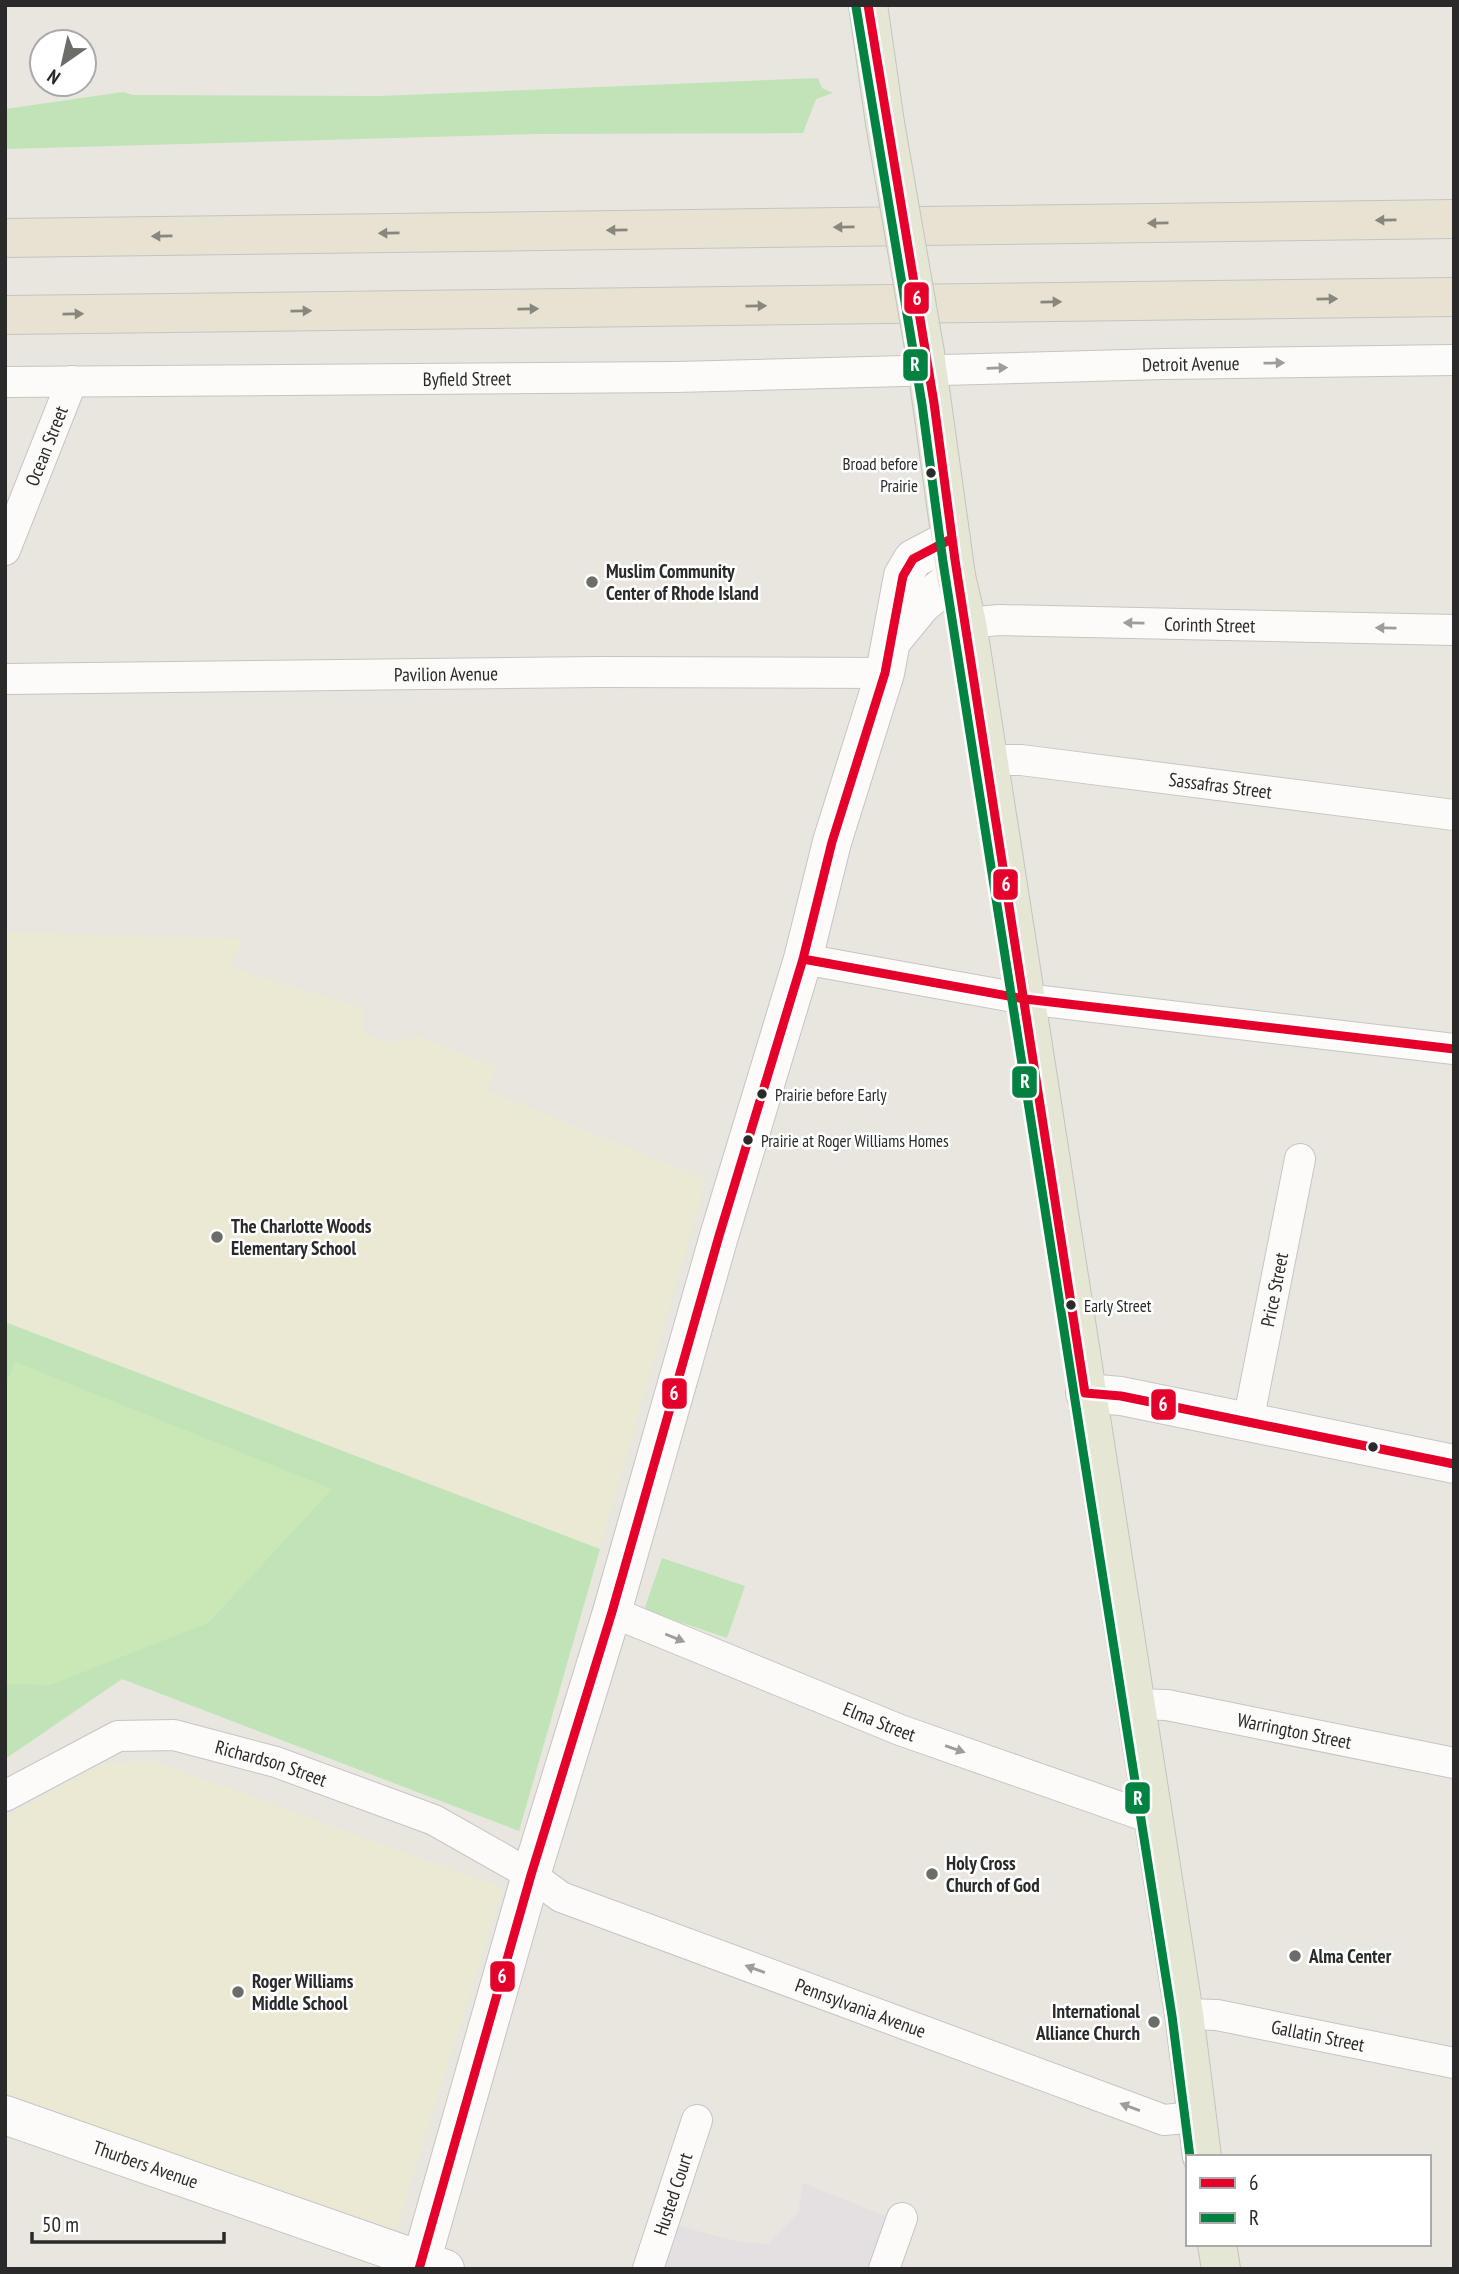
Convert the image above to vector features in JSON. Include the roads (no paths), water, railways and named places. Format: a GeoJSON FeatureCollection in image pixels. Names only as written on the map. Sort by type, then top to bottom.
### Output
{"type":"FeatureCollection","features":[{"type":"Feature","properties":{"kind":"highway"},"geometry":{"type":"LineString","coordinates":[[5,238],[1454,219]]}},
{"type":"Feature","properties":{"kind":"highway"},"geometry":{"type":"LineString","coordinates":[[5,315],[1454,297]]}},
{"type":"Feature","properties":{"kind":"main road"},"geometry":{"type":"LineString","coordinates":[[868,5],[885,123],[927,362],[956,576],[967,623],[1151,1818],[1184,2014],[1202,2155]]}},
{"type":"Feature","properties":{"kind":"main road"},"geometry":{"type":"LineString","coordinates":[[1217,2246],[1220,2269]]}},
{"type":"Feature","properties":{"kind":"street","name":"Detroit Avenue"},"geometry":{"type":"LineString","coordinates":[[927,362],[1454,360]]}},
{"type":"Feature","properties":{"kind":"street","name":"Byfield Street"},"geometry":{"type":"LineString","coordinates":[[5,382],[663,377],[927,362]]}},
{"type":"Feature","properties":{"kind":"street","name":"Ocean Street"},"geometry":{"type":"LineString","coordinates":[[5,550],[72,381]]}},
{"type":"Feature","properties":{"kind":"street"},"geometry":{"type":"LineString","coordinates":[[428,2266],[531,1875],[612,1612],[719,1236],[803,958],[832,842],[890,656],[903,576],[913,559],[951,539]]}},
{"type":"Feature","properties":{"kind":"street"},"geometry":{"type":"LineString","coordinates":[[890,656],[922,604],[956,576]]}},
{"type":"Feature","properties":{"kind":"street","name":"Corinth Street"},"geometry":{"type":"LineString","coordinates":[[967,623],[999,620],[1454,630]]}},
{"type":"Feature","properties":{"kind":"street","name":"Pavilion Avenue"},"geometry":{"type":"LineString","coordinates":[[5,679],[600,673],[890,656]]}},
{"type":"Feature","properties":{"kind":"street","name":"Sassafras Street"},"geometry":{"type":"LineString","coordinates":[[988,761],[1021,760],[1454,815]]}},
{"type":"Feature","properties":{"kind":"street"},"geometry":{"type":"LineString","coordinates":[[803,958],[1025,999],[1454,1049]]}},
{"type":"Feature","properties":{"kind":"street","name":"Price Street"},"geometry":{"type":"LineString","coordinates":[[1248,1422],[1300,1159]]}},
{"type":"Feature","properties":{"kind":"street"},"geometry":{"type":"LineString","coordinates":[[1085,1393],[1121,1396],[1454,1464]]}},
{"type":"Feature","properties":{"kind":"street","name":"Elma Street"},"geometry":{"type":"LineString","coordinates":[[612,1612],[900,1730],[1151,1818]]}},
{"type":"Feature","properties":{"kind":"street","name":"Warrington Street"},"geometry":{"type":"LineString","coordinates":[[1134,1704],[1167,1705],[1454,1763]]}},
{"type":"Feature","properties":{"kind":"street","name":"Richardson Street"},"geometry":{"type":"LineString","coordinates":[[5,1796],[118,1736],[174,1735],[276,1762],[434,1819],[531,1875]]}},
{"type":"Feature","properties":{"kind":"street","name":"Pennsylvania Avenue"},"geometry":{"type":"LineString","coordinates":[[531,1875],[561,1897],[1164,2120],[1195,2117]]}},
{"type":"Feature","properties":{"kind":"street","name":"Gallatin Street"},"geometry":{"type":"LineString","coordinates":[[1184,2014],[1217,2015],[1454,2063]]}},
{"type":"Feature","properties":{"kind":"street","name":"Thurbers Avenue"},"geometry":{"type":"LineString","coordinates":[[5,2115],[428,2266]]}},
{"type":"Feature","properties":{"kind":"street","name":"Husted Court"},"geometry":{"type":"LineString","coordinates":[[648,2269],[696,2120]]}},
{"type":"Feature","properties":{"kind":"street"},"geometry":{"type":"LineString","coordinates":[[884,2269],[902,2218]]}},
{"type":"Feature","properties":{"kind":"place","name":"Broad before Prairie"},"geometry":{"type":"Point","coordinates":[931,473]}},
{"type":"Feature","properties":{"kind":"place","name":"Muslim Community Center of Rhode Island"},"geometry":{"type":"Point","coordinates":[592,582]}},
{"type":"Feature","properties":{"kind":"place","name":"Prairie before Early"},"geometry":{"type":"Point","coordinates":[762,1094]}},
{"type":"Feature","properties":{"kind":"place","name":"Prairie at Roger Williams Homes"},"geometry":{"type":"Point","coordinates":[748,1140]}},
{"type":"Feature","properties":{"kind":"place","name":"The Charlotte Woods Elementary School"},"geometry":{"type":"Point","coordinates":[217,1237]}},
{"type":"Feature","properties":{"kind":"place","name":"Early Street"},"geometry":{"type":"Point","coordinates":[1071,1305]}},
{"type":"Feature","properties":{"kind":"place","name":"Holy Cross Church of God"},"geometry":{"type":"Point","coordinates":[932,1874]}},
{"type":"Feature","properties":{"kind":"place","name":"Alma Center"},"geometry":{"type":"Point","coordinates":[1295,1956]}},
{"type":"Feature","properties":{"kind":"place","name":"Roger Williams Middle School"},"geometry":{"type":"Point","coordinates":[238,1992]}},
{"type":"Feature","properties":{"kind":"place","name":"International Alliance Church"},"geometry":{"type":"Point","coordinates":[1154,2022]}}]}
